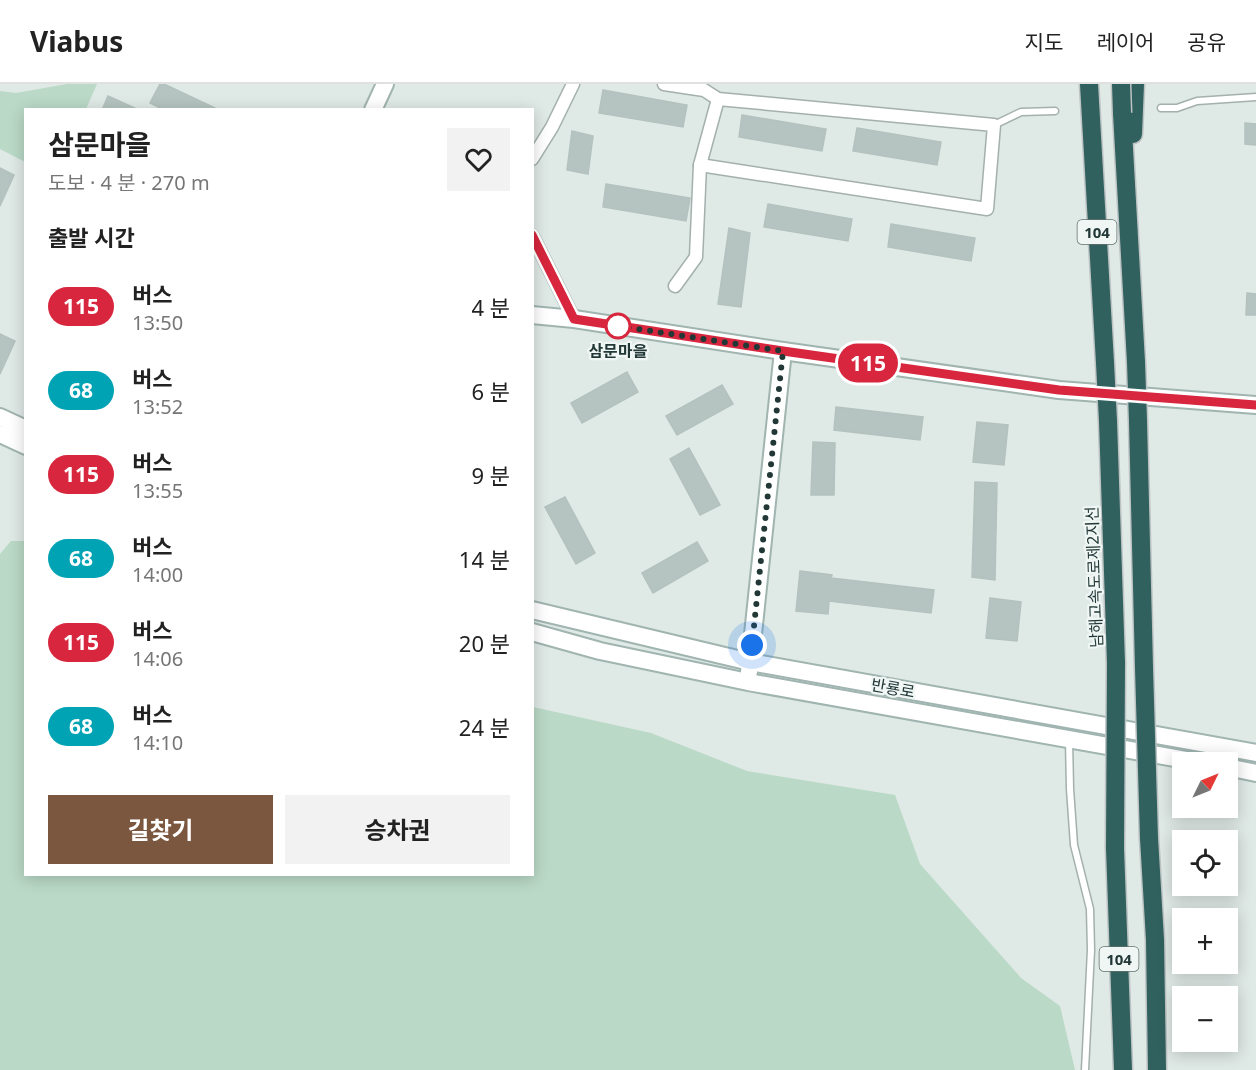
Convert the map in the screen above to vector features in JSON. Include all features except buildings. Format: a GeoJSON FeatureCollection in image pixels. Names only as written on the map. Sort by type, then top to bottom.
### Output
{"type":"FeatureCollection","features":[{"type":"Feature","properties":{"kind":"highway","name":"104"},"geometry":{"type":"LineString","coordinates":[[1130,88],[1122,113],[1136,362],[1149,838],[1155,940],[1157,1070]]}},
{"type":"Feature","properties":{"kind":"highway"},"geometry":{"type":"LineString","coordinates":[[1128,216],[1130,88]]}},
{"type":"Feature","properties":{"kind":"highway","name":"남해고속도로제2지선"},"geometry":{"type":"LineString","coordinates":[[1089,92],[1108,421],[1116,663],[1115,848],[1124,1070]]}},
{"type":"Feature","properties":{"kind":"street"},"geometry":{"type":"LineString","coordinates":[[374,108],[385,84]]}},
{"type":"Feature","properties":{"kind":"street"},"geometry":{"type":"LineString","coordinates":[[534,156],[552,127],[573,84]]}},
{"type":"Feature","properties":{"kind":"street"},"geometry":{"type":"LineString","coordinates":[[664,84],[701,86],[718,99],[994,125],[987,209],[700,165]]}},
{"type":"Feature","properties":{"kind":"street"},"geometry":{"type":"LineString","coordinates":[[675,286],[696,257],[700,165],[718,99]]}},
{"type":"Feature","properties":{"kind":"street"},"geometry":{"type":"LineString","coordinates":[[534,239],[574,319]]}},
{"type":"Feature","properties":{"kind":"street"},"geometry":{"type":"LineString","coordinates":[[534,315],[574,319],[1059,390],[1256,405]]}},
{"type":"Feature","properties":{"kind":"street"},"geometry":{"type":"LineString","coordinates":[[748,682],[783,351]]}},
{"type":"Feature","properties":{"kind":"street"},"geometry":{"type":"LineString","coordinates":[[0,417],[24,428]]}},
{"type":"Feature","properties":{"kind":"street"},"geometry":{"type":"LineString","coordinates":[[0,434],[24,445]]}},
{"type":"Feature","properties":{"kind":"street","name":"반룡로"},"geometry":{"type":"LineString","coordinates":[[534,610],[750,662],[1256,753]]}},
{"type":"Feature","properties":{"kind":"street","name":"반룡로"},"geometry":{"type":"LineString","coordinates":[[534,633],[600,651],[748,682],[1172,758]]}},
{"type":"Feature","properties":{"kind":"street"},"geometry":{"type":"LineString","coordinates":[[1238,769],[1256,772]]}},
{"type":"Feature","properties":{"kind":"lane"},"geometry":{"type":"LineString","coordinates":[[1161,108],[1177,108],[1197,101],[1256,97]]}},
{"type":"Feature","properties":{"kind":"lane"},"geometry":{"type":"LineString","coordinates":[[994,125],[1021,112],[1055,111]]}},
{"type":"Feature","properties":{"kind":"lane"},"geometry":{"type":"LineString","coordinates":[[1069,739],[1074,845],[1090,909],[1085,1070]]}},
{"type":"Feature","properties":{"kind":"green space"},"geometry":{"type":"Polygon","coordinates":[[[67,84],[97,84],[86,108],[24,108],[24,161],[0,149],[0,91],[16,93],[67,84]]]}},
{"type":"Feature","properties":{"kind":"green space"},"geometry":{"type":"Polygon","coordinates":[[[11,541],[24,541],[24,876],[534,876],[534,707],[651,733],[747,771],[895,795],[920,864],[1021,978],[1060,1006],[1075,1070],[0,1070],[0,554],[11,541]]]}},
{"type":"Feature","properties":{"kind":"bus line","name":"115"},"geometry":{"type":"LineString","coordinates":[[534,239],[574,319],[1059,390],[1256,405]]}},
{"type":"Feature","properties":{"kind":"place","name":"삼문마을"},"geometry":{"type":"Point","coordinates":[618,326]}},
{"type":"Feature","properties":{"kind":"route"},"geometry":{"type":"LineString","coordinates":[[618,326],[783,351],[752,645]]}}]}
